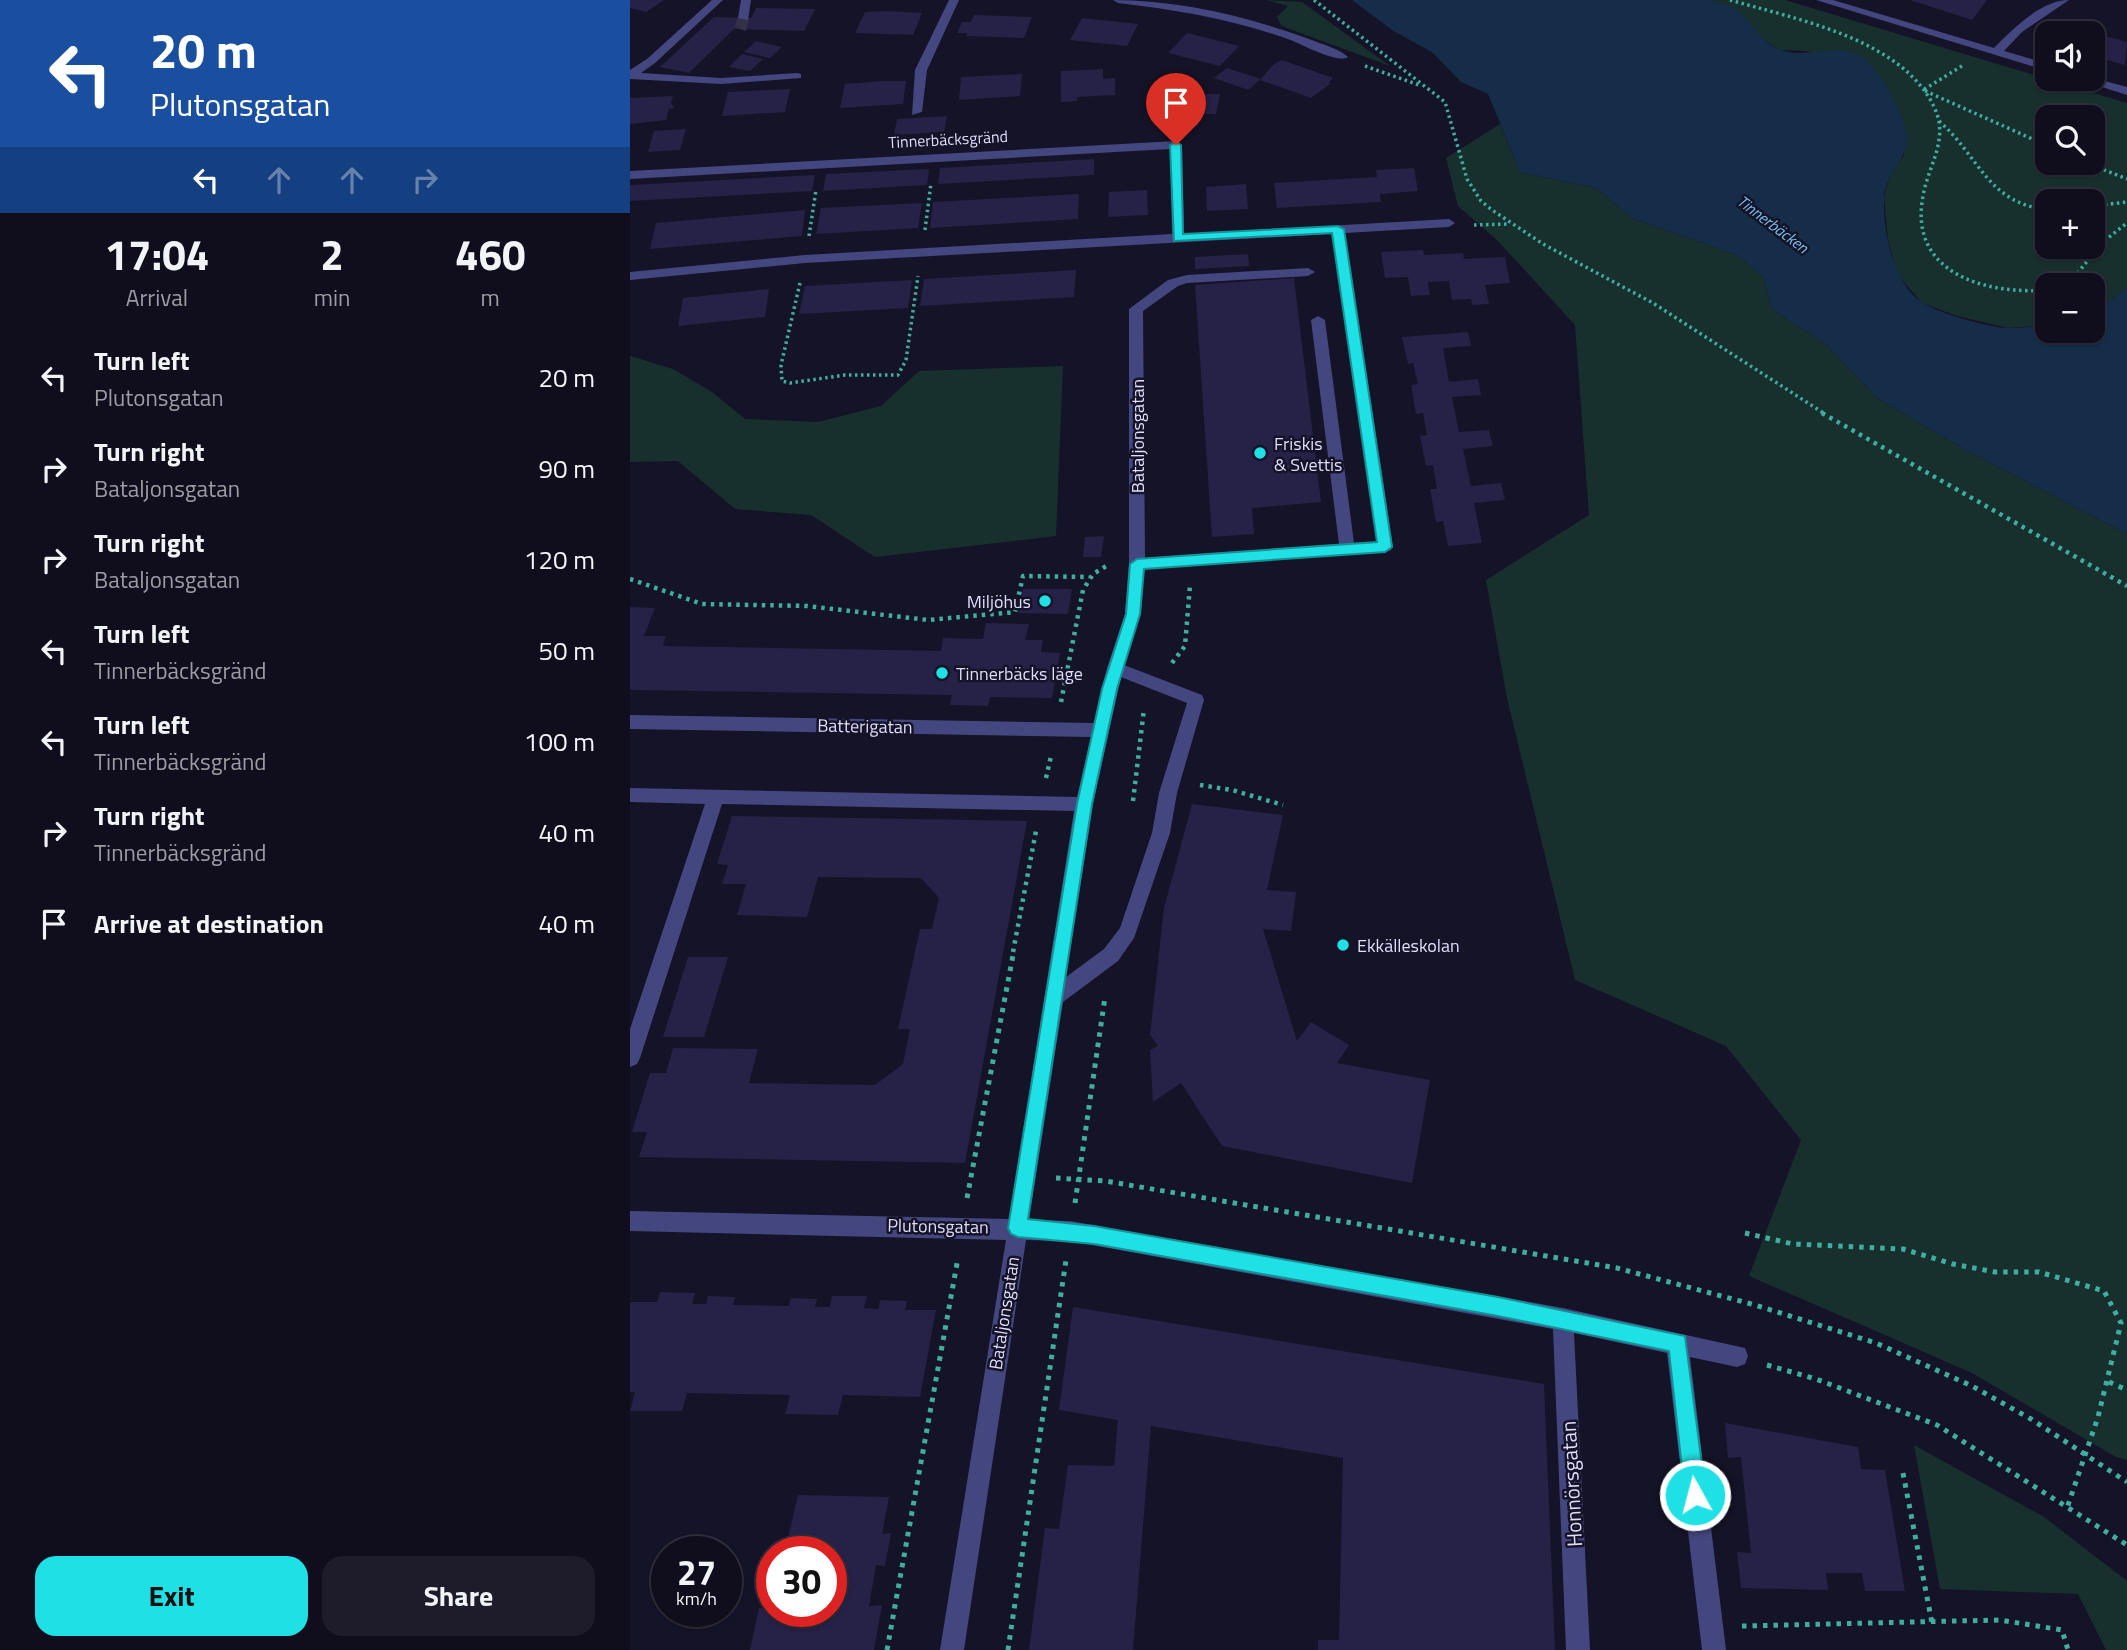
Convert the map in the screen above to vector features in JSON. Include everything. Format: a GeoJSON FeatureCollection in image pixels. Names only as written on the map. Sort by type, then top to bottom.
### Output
{"type":"FeatureCollection","features":[{"type":"Feature","properties":{"kind":"street"},"geometry":{"type":"LineString","coordinates":[[630,76],[651,61],[718,0]]}},
{"type":"Feature","properties":{"kind":"street"},"geometry":{"type":"LineString","coordinates":[[741,29],[747,0]]}},
{"type":"Feature","properties":{"kind":"street"},"geometry":{"type":"LineString","coordinates":[[916,111],[921,70],[954,0]]}},
{"type":"Feature","properties":{"kind":"street"},"geometry":{"type":"LineString","coordinates":[[1118,0],[1225,18],[1318,46],[1342,57]]}},
{"type":"Feature","properties":{"kind":"street"},"geometry":{"type":"LineString","coordinates":[[1821,0],[2035,64]]}},
{"type":"Feature","properties":{"kind":"street"},"geometry":{"type":"LineString","coordinates":[[1996,53],[2018,30],[2064,0]]}},
{"type":"Feature","properties":{"kind":"street"},"geometry":{"type":"LineString","coordinates":[[630,76],[721,81],[796,76]]}},
{"type":"Feature","properties":{"kind":"street"},"geometry":{"type":"LineString","coordinates":[[2105,85],[2127,91]]}},
{"type":"Feature","properties":{"kind":"street","name":"Tinnerbäcksgränd"},"geometry":{"type":"LineString","coordinates":[[630,175],[1176,145],[1178,238]]}},
{"type":"Feature","properties":{"kind":"street"},"geometry":{"type":"LineString","coordinates":[[630,276],[805,259],[1448,223]]}},
{"type":"Feature","properties":{"kind":"street"},"geometry":{"type":"LineString","coordinates":[[1137,564],[1385,547],[1338,229]]}},
{"type":"Feature","properties":{"kind":"street","name":"Bataljonsgatan"},"geometry":{"type":"LineString","coordinates":[[952,1650],[1084,804],[1115,668],[1133,614],[1137,564],[1136,309],[1173,283],[1187,279],[1308,272]]}},
{"type":"Feature","properties":{"kind":"street"},"geometry":{"type":"LineString","coordinates":[[1318,320],[1348,550]]}},
{"type":"Feature","properties":{"kind":"street"},"geometry":{"type":"LineString","coordinates":[[1056,996],[1111,955],[1128,932],[1161,833],[1172,781],[1196,700],[1115,668]]}},
{"type":"Feature","properties":{"kind":"street","name":"Batterigatan"},"geometry":{"type":"LineString","coordinates":[[630,722],[1100,730]]}},
{"type":"Feature","properties":{"kind":"street"},"geometry":{"type":"LineString","coordinates":[[630,795],[1084,804]]}},
{"type":"Feature","properties":{"kind":"street"},"geometry":{"type":"LineString","coordinates":[[630,1058],[716,797]]}},
{"type":"Feature","properties":{"kind":"street","name":"Plutonsgatan"},"geometry":{"type":"LineString","coordinates":[[630,1222],[1070,1231],[1563,1319],[1737,1356]]}},
{"type":"Feature","properties":{"kind":"street","name":"Honnörsgatan"},"geometry":{"type":"LineString","coordinates":[[1563,1319],[1578,1650]]}},
{"type":"Feature","properties":{"kind":"street"},"geometry":{"type":"LineString","coordinates":[[1678,1343],[1714,1650]]}},
{"type":"Feature","properties":{"kind":"path"},"geometry":{"type":"LineString","coordinates":[[1730,0],[1850,38],[1887,59],[1923,90],[2035,140]]}},
{"type":"Feature","properties":{"kind":"path"},"geometry":{"type":"LineString","coordinates":[[1317,1],[1371,41],[1445,103],[1451,116],[1462,167],[1472,191],[1482,203],[1510,224],[1564,257],[1652,303],[1785,390],[1915,468],[2127,586]]}},
{"type":"Feature","properties":{"kind":"path"},"geometry":{"type":"LineString","coordinates":[[1342,57],[1423,87]]}},
{"type":"Feature","properties":{"kind":"path"},"geometry":{"type":"LineString","coordinates":[[1923,90],[1968,62]]}},
{"type":"Feature","properties":{"kind":"path"},"geometry":{"type":"LineString","coordinates":[[1923,90],[1938,120],[1963,142],[1992,185],[2006,200],[2035,209]]}},
{"type":"Feature","properties":{"kind":"path"},"geometry":{"type":"LineString","coordinates":[[1938,120],[1940,146],[1921,211],[1922,228],[1930,247],[1954,275],[1972,284],[2010,292],[2035,291]]}},
{"type":"Feature","properties":{"kind":"path"},"geometry":{"type":"LineString","coordinates":[[2105,171],[2127,180]]}},
{"type":"Feature","properties":{"kind":"path"},"geometry":{"type":"LineString","coordinates":[[816,191],[805,259],[781,365],[782,381],[793,385],[845,375],[873,378],[898,375],[906,360],[931,185]]}},
{"type":"Feature","properties":{"kind":"path"},"geometry":{"type":"LineString","coordinates":[[2105,205],[2127,202]]}},
{"type":"Feature","properties":{"kind":"path"},"geometry":{"type":"LineString","coordinates":[[1448,223],[1479,226],[1510,224]]}},
{"type":"Feature","properties":{"kind":"path"},"geometry":{"type":"LineString","coordinates":[[2080,273],[2099,246],[2127,223]]}},
{"type":"Feature","properties":{"kind":"path"},"geometry":{"type":"LineString","coordinates":[[1133,803],[1145,703],[1185,646],[1192,562]]}},
{"type":"Feature","properties":{"kind":"path"},"geometry":{"type":"LineString","coordinates":[[630,579],[702,604],[807,606],[928,620],[1015,612],[1023,576],[1089,577],[1080,605],[1055,730],[887,1650]]}},
{"type":"Feature","properties":{"kind":"path"},"geometry":{"type":"LineString","coordinates":[[1136,778],[1231,790],[1283,805]]}},
{"type":"Feature","properties":{"kind":"path"},"geometry":{"type":"LineString","coordinates":[[1008,1650],[1080,1179],[1111,955]]}},
{"type":"Feature","properties":{"kind":"path"},"geometry":{"type":"LineString","coordinates":[[1026,1177],[1105,1181],[1617,1268],[1755,1305],[1876,1343],[1972,1386],[2088,1455],[2127,1482]]}},
{"type":"Feature","properties":{"kind":"path"},"geometry":{"type":"LineString","coordinates":[[1745,1233],[1793,1244],[1903,1249],[1953,1264],[1995,1272],[2039,1272],[2104,1291],[2124,1323],[2088,1455],[2067,1508]]}},
{"type":"Feature","properties":{"kind":"path"},"geometry":{"type":"LineString","coordinates":[[1737,1356],[1815,1379],[1937,1425],[2127,1545]]}},
{"type":"Feature","properties":{"kind":"path"},"geometry":{"type":"LineString","coordinates":[[2109,1382],[2127,1390]]}},
{"type":"Feature","properties":{"kind":"path"},"geometry":{"type":"LineString","coordinates":[[1903,1473],[1932,1623]]}},
{"type":"Feature","properties":{"kind":"path"},"geometry":{"type":"LineString","coordinates":[[1710,1622],[1738,1626],[2000,1620],[2062,1630],[2068,1650]]}},
{"type":"Feature","properties":{"kind":"green space"},"geometry":{"type":"Polygon","coordinates":[[[1266,0],[1302,2],[1390,66],[1281,25],[1277,17],[1288,6],[1266,0]]]}},
{"type":"Feature","properties":{"kind":"green space"},"geometry":{"type":"Polygon","coordinates":[[[1710,0],[1785,0],[2035,75],[2035,91],[2087,91],[2127,103],[2127,287],[2105,304],[2105,273],[2035,273],[2035,326],[2008,328],[1957,316],[1922,303],[1897,274],[1888,240],[1884,197],[1890,176],[1904,155],[1902,117],[1878,75],[1806,51],[1779,50],[1763,39],[1734,9],[1710,0]]]}},
{"type":"Feature","properties":{"kind":"green space"},"geometry":{"type":"Polygon","coordinates":[[[1500,124],[1520,172],[1596,188],[1632,218],[1739,256],[1764,278],[1772,309],[1826,344],[1877,398],[1966,450],[2127,534],[2127,1460],[2116,1457],[1972,1373],[1749,1276],[1801,1140],[1726,1046],[1575,980],[1507,698],[1486,580],[1589,515],[1575,325],[1498,241],[1458,206],[1446,158],[1500,124]]]}},
{"type":"Feature","properties":{"kind":"green space"},"geometry":{"type":"Polygon","coordinates":[[[630,356],[673,369],[712,392],[745,419],[818,422],[881,406],[919,371],[1063,366],[1056,536],[875,557],[811,515],[735,509],[678,461],[630,462],[630,356]]]}},
{"type":"Feature","properties":{"kind":"green space"},"geometry":{"type":"Polygon","coordinates":[[[1914,1445],[2044,1517],[2127,1581],[2127,1650],[2106,1650],[2078,1594],[1940,1589],[1914,1445]]]}},
{"type":"Feature","properties":{"kind":"water","name":"Tinnerbäcken"},"geometry":{"type":"Polygon","coordinates":[[[1352,0],[1710,0],[1735,9],[1778,49],[1799,53],[1845,51],[1866,60],[1892,97],[1906,131],[1906,147],[1885,190],[1884,211],[1888,241],[1897,271],[1913,295],[1941,312],[1966,320],[2010,328],[2035,326],[2035,343],[2105,343],[2105,304],[2127,287],[2127,534],[1966,450],[1877,398],[1826,344],[1772,309],[1764,278],[1739,256],[1632,218],[1596,188],[1520,172],[1488,94],[1461,82],[1433,53],[1392,30],[1352,0]]]}},
{"type":"Feature","properties":{"kind":"building"},"geometry":{"type":"Polygon","coordinates":[[[630,0],[664,0],[646,12],[630,8],[630,0]]]}},
{"type":"Feature","properties":{"kind":"building"},"geometry":{"type":"Polygon","coordinates":[[[1910,0],[1987,0],[1972,20],[1910,0]]]}},
{"type":"Feature","properties":{"kind":"building"},"geometry":{"type":"Polygon","coordinates":[[[756,8],[815,9],[804,31],[734,29],[689,73],[660,67],[714,17],[751,18],[756,8]]]}},
{"type":"Feature","properties":{"kind":"building"},"geometry":{"type":"Polygon","coordinates":[[[865,12],[922,13],[913,35],[855,33],[865,12]]]}},
{"type":"Feature","properties":{"kind":"building"},"geometry":{"type":"Polygon","coordinates":[[[974,15],[1032,17],[1024,38],[966,36],[967,33],[957,33],[962,22],[971,22],[974,15]]]}},
{"type":"Feature","properties":{"kind":"building"},"geometry":{"type":"Polygon","coordinates":[[[1082,18],[1138,24],[1127,46],[1070,40],[1082,18]]]}},
{"type":"Feature","properties":{"kind":"building"},"geometry":{"type":"Polygon","coordinates":[[[1187,33],[1239,46],[1220,66],[1168,53],[1187,33]]]}},
{"type":"Feature","properties":{"kind":"building"},"geometry":{"type":"Polygon","coordinates":[[[2105,36],[2127,42],[2125,65],[2105,59],[2105,36]]]}},
{"type":"Feature","properties":{"kind":"building"},"geometry":{"type":"Polygon","coordinates":[[[756,41],[782,47],[770,58],[744,52],[756,41]]]}},
{"type":"Feature","properties":{"kind":"building"},"geometry":{"type":"Polygon","coordinates":[[[742,54],[763,59],[750,71],[729,67],[742,54]]]}},
{"type":"Feature","properties":{"kind":"building"},"geometry":{"type":"Polygon","coordinates":[[[1282,60],[1333,78],[1329,82],[1331,83],[1311,98],[1260,80],[1274,64],[1282,60]]]}},
{"type":"Feature","properties":{"kind":"building"},"geometry":{"type":"Polygon","coordinates":[[[1227,68],[1261,79],[1248,90],[1214,78],[1227,68]]]}},
{"type":"Feature","properties":{"kind":"building"},"geometry":{"type":"Polygon","coordinates":[[[1103,69],[1103,79],[1115,78],[1115,95],[1077,97],[1077,101],[1061,102],[1061,71],[1103,69]]]}},
{"type":"Feature","properties":{"kind":"building"},"geometry":{"type":"Polygon","coordinates":[[[1022,74],[1020,96],[959,100],[961,77],[1022,74]]]}},
{"type":"Feature","properties":{"kind":"building"},"geometry":{"type":"Polygon","coordinates":[[[906,81],[903,104],[840,108],[845,84],[906,81]]]}},
{"type":"Feature","properties":{"kind":"building"},"geometry":{"type":"Polygon","coordinates":[[[790,89],[785,112],[722,116],[728,92],[790,89]]]}},
{"type":"Feature","properties":{"kind":"building"},"geometry":{"type":"Polygon","coordinates":[[[1152,90],[1220,94],[1216,114],[1164,114],[1164,110],[1148,110],[1152,90]]]}},
{"type":"Feature","properties":{"kind":"building"},"geometry":{"type":"Polygon","coordinates":[[[673,96],[671,103],[674,108],[669,109],[666,120],[630,124],[630,98],[673,96]]]}},
{"type":"Feature","properties":{"kind":"building"},"geometry":{"type":"Polygon","coordinates":[[[947,116],[944,132],[894,135],[897,119],[947,116]]]}},
{"type":"Feature","properties":{"kind":"building"},"geometry":{"type":"Polygon","coordinates":[[[686,129],[680,150],[648,152],[654,131],[686,129]]]}},
{"type":"Feature","properties":{"kind":"building"},"geometry":{"type":"Polygon","coordinates":[[[1094,159],[1094,175],[938,184],[940,168],[1094,159]]]}},
{"type":"Feature","properties":{"kind":"building"},"geometry":{"type":"Polygon","coordinates":[[[1414,168],[1418,191],[1380,194],[1381,202],[1277,208],[1274,183],[1377,177],[1376,170],[1414,168]]]}},
{"type":"Feature","properties":{"kind":"building"},"geometry":{"type":"Polygon","coordinates":[[[929,169],[927,185],[823,191],[826,174],[929,169]]]}},
{"type":"Feature","properties":{"kind":"building"},"geometry":{"type":"Polygon","coordinates":[[[815,175],[812,191],[630,201],[630,185],[815,175]]]}},
{"type":"Feature","properties":{"kind":"building"},"geometry":{"type":"Polygon","coordinates":[[[1246,184],[1248,209],[1207,211],[1206,187],[1246,184]]]}},
{"type":"Feature","properties":{"kind":"building"},"geometry":{"type":"Polygon","coordinates":[[[1147,190],[1148,215],[1108,217],[1109,192],[1147,190]]]}},
{"type":"Feature","properties":{"kind":"building"},"geometry":{"type":"Polygon","coordinates":[[[1079,194],[1078,219],[930,228],[933,202],[1079,194]]]}},
{"type":"Feature","properties":{"kind":"building"},"geometry":{"type":"Polygon","coordinates":[[[922,203],[918,228],[816,234],[821,208],[922,203]]]}},
{"type":"Feature","properties":{"kind":"building"},"geometry":{"type":"Polygon","coordinates":[[[805,210],[802,236],[650,249],[656,223],[805,210]]]}},
{"type":"Feature","properties":{"kind":"building"},"geometry":{"type":"Polygon","coordinates":[[[1423,250],[1424,255],[1463,253],[1464,259],[1505,257],[1510,283],[1485,285],[1489,304],[1472,305],[1471,299],[1452,300],[1449,281],[1428,282],[1430,295],[1411,296],[1408,277],[1385,278],[1381,252],[1423,250]]]}},
{"type":"Feature","properties":{"kind":"building"},"geometry":{"type":"Polygon","coordinates":[[[1248,254],[1249,266],[1195,269],[1195,257],[1248,254]]]}},
{"type":"Feature","properties":{"kind":"building"},"geometry":{"type":"Polygon","coordinates":[[[1076,270],[1074,297],[920,306],[924,279],[1076,270]]]}},
{"type":"Feature","properties":{"kind":"building","name":"Friskis & Svettis"},"geometry":{"type":"Polygon","coordinates":[[[1294,278],[1321,502],[1252,508],[1254,534],[1212,537],[1195,285],[1294,278]]]}},
{"type":"Feature","properties":{"kind":"building"},"geometry":{"type":"Polygon","coordinates":[[[912,280],[908,308],[799,314],[805,286],[912,280]]]}},
{"type":"Feature","properties":{"kind":"building"},"geometry":{"type":"Polygon","coordinates":[[[769,289],[765,317],[678,326],[683,298],[769,289]]]}},
{"type":"Feature","properties":{"kind":"building"},"geometry":{"type":"Polygon","coordinates":[[[1468,332],[1471,346],[1443,348],[1449,382],[1478,379],[1481,395],[1452,397],[1459,432],[1489,430],[1493,446],[1463,449],[1471,486],[1501,483],[1505,500],[1474,503],[1482,543],[1448,546],[1443,521],[1436,522],[1430,489],[1437,489],[1433,465],[1426,466],[1420,436],[1427,435],[1423,413],[1416,414],[1411,385],[1418,384],[1413,363],[1408,364],[1402,337],[1468,332]]]}},
{"type":"Feature","properties":{"kind":"building"},"geometry":{"type":"Polygon","coordinates":[[[1104,536],[1101,557],[1083,557],[1085,537],[1104,536]]]}},
{"type":"Feature","properties":{"kind":"building","name":"Miljöhus"},"geometry":{"type":"Polygon","coordinates":[[[1023,589],[1072,589],[1068,614],[1018,613],[1023,589]]]}},
{"type":"Feature","properties":{"kind":"building"},"geometry":{"type":"Polygon","coordinates":[[[630,607],[655,608],[644,636],[666,636],[663,646],[941,651],[943,638],[983,639],[986,623],[1029,624],[1025,640],[1043,640],[1041,652],[1060,653],[1052,698],[990,697],[988,706],[950,705],[952,695],[630,690],[630,607]]]}},
{"type":"Feature","properties":{"kind":"building"},"geometry":{"type":"Polygon","coordinates":[[[1192,804],[1283,815],[1267,890],[1296,892],[1291,931],[1263,929],[1297,1041],[1311,1022],[1349,1045],[1337,1063],[1430,1080],[1412,1183],[1222,1146],[1181,1083],[1153,1102],[1150,1050],[1158,1046],[1150,1035],[1164,908],[1192,804]]]}},
{"type":"Feature","properties":{"kind":"building"},"geometry":{"type":"Polygon","coordinates":[[[732,816],[1027,821],[965,1163],[639,1157],[647,1132],[632,1132],[650,1073],[666,1073],[673,1048],[758,1049],[749,1083],[875,1085],[903,1064],[910,1029],[898,1029],[920,929],[932,929],[939,898],[921,878],[818,877],[807,917],[737,915],[746,884],[722,884],[728,865],[717,864],[732,816]]]}},
{"type":"Feature","properties":{"kind":"building"},"geometry":{"type":"Polygon","coordinates":[[[688,957],[728,957],[704,1037],[663,1037],[688,957]]]}},
{"type":"Feature","properties":{"kind":"building"},"geometry":{"type":"Polygon","coordinates":[[[660,1292],[695,1293],[692,1304],[706,1304],[708,1296],[735,1297],[733,1305],[789,1306],[791,1298],[817,1299],[815,1307],[830,1307],[832,1296],[867,1296],[864,1308],[878,1309],[880,1300],[907,1301],[905,1310],[936,1310],[920,1397],[843,1395],[838,1415],[785,1414],[790,1395],[687,1393],[682,1411],[630,1411],[635,1392],[630,1392],[630,1302],[657,1302],[660,1292]]]}},
{"type":"Feature","properties":{"kind":"building"},"geometry":{"type":"Polygon","coordinates":[[[1073,1307],[1544,1384],[1555,1650],[1318,1650],[1318,1640],[1339,1640],[1343,1458],[1151,1426],[1133,1650],[1029,1650],[1045,1528],[1059,1529],[1068,1465],[1114,1466],[1118,1420],[1059,1410],[1073,1307]]]}},
{"type":"Feature","properties":{"kind":"building"},"geometry":{"type":"Polygon","coordinates":[[[1725,1423],[1858,1447],[1861,1469],[1885,1470],[1905,1591],[1865,1591],[1862,1573],[1826,1573],[1828,1590],[1741,1588],[1737,1552],[1751,1553],[1741,1457],[1728,1458],[1725,1423]]]}},
{"type":"Feature","properties":{"kind":"building"},"geometry":{"type":"Polygon","coordinates":[[[798,1495],[889,1497],[882,1534],[891,1533],[885,1566],[876,1565],[869,1606],[882,1605],[874,1650],[750,1650],[756,1622],[756,1627],[847,1627],[847,1536],[788,1536],[798,1495]]]}},
{"type":"Feature","properties":{"kind":"tunnel"},"geometry":{"type":"LineString","coordinates":[[740,29],[744,18]]}},
{"type":"Feature","properties":{"kind":"place","name":"Friskis & Svettis"},"geometry":{"type":"Point","coordinates":[1260,453]}},
{"type":"Feature","properties":{"kind":"place","name":"Miljöhus"},"geometry":{"type":"Point","coordinates":[1045,601]}},
{"type":"Feature","properties":{"kind":"place","name":"Tinnerbäcks läge"},"geometry":{"type":"Point","coordinates":[942,673]}},
{"type":"Feature","properties":{"kind":"place","name":"Ekkälleskolan"},"geometry":{"type":"Point","coordinates":[1343,945]}},
{"type":"Feature","properties":{"kind":"route"},"geometry":{"type":"LineString","coordinates":[[1176,145],[1178,238],[1338,229],[1385,547],[1137,564],[1133,614],[1115,668],[1084,804],[1018,1228],[1094,1235],[1563,1319],[1678,1343],[1695,1495]]}}]}
